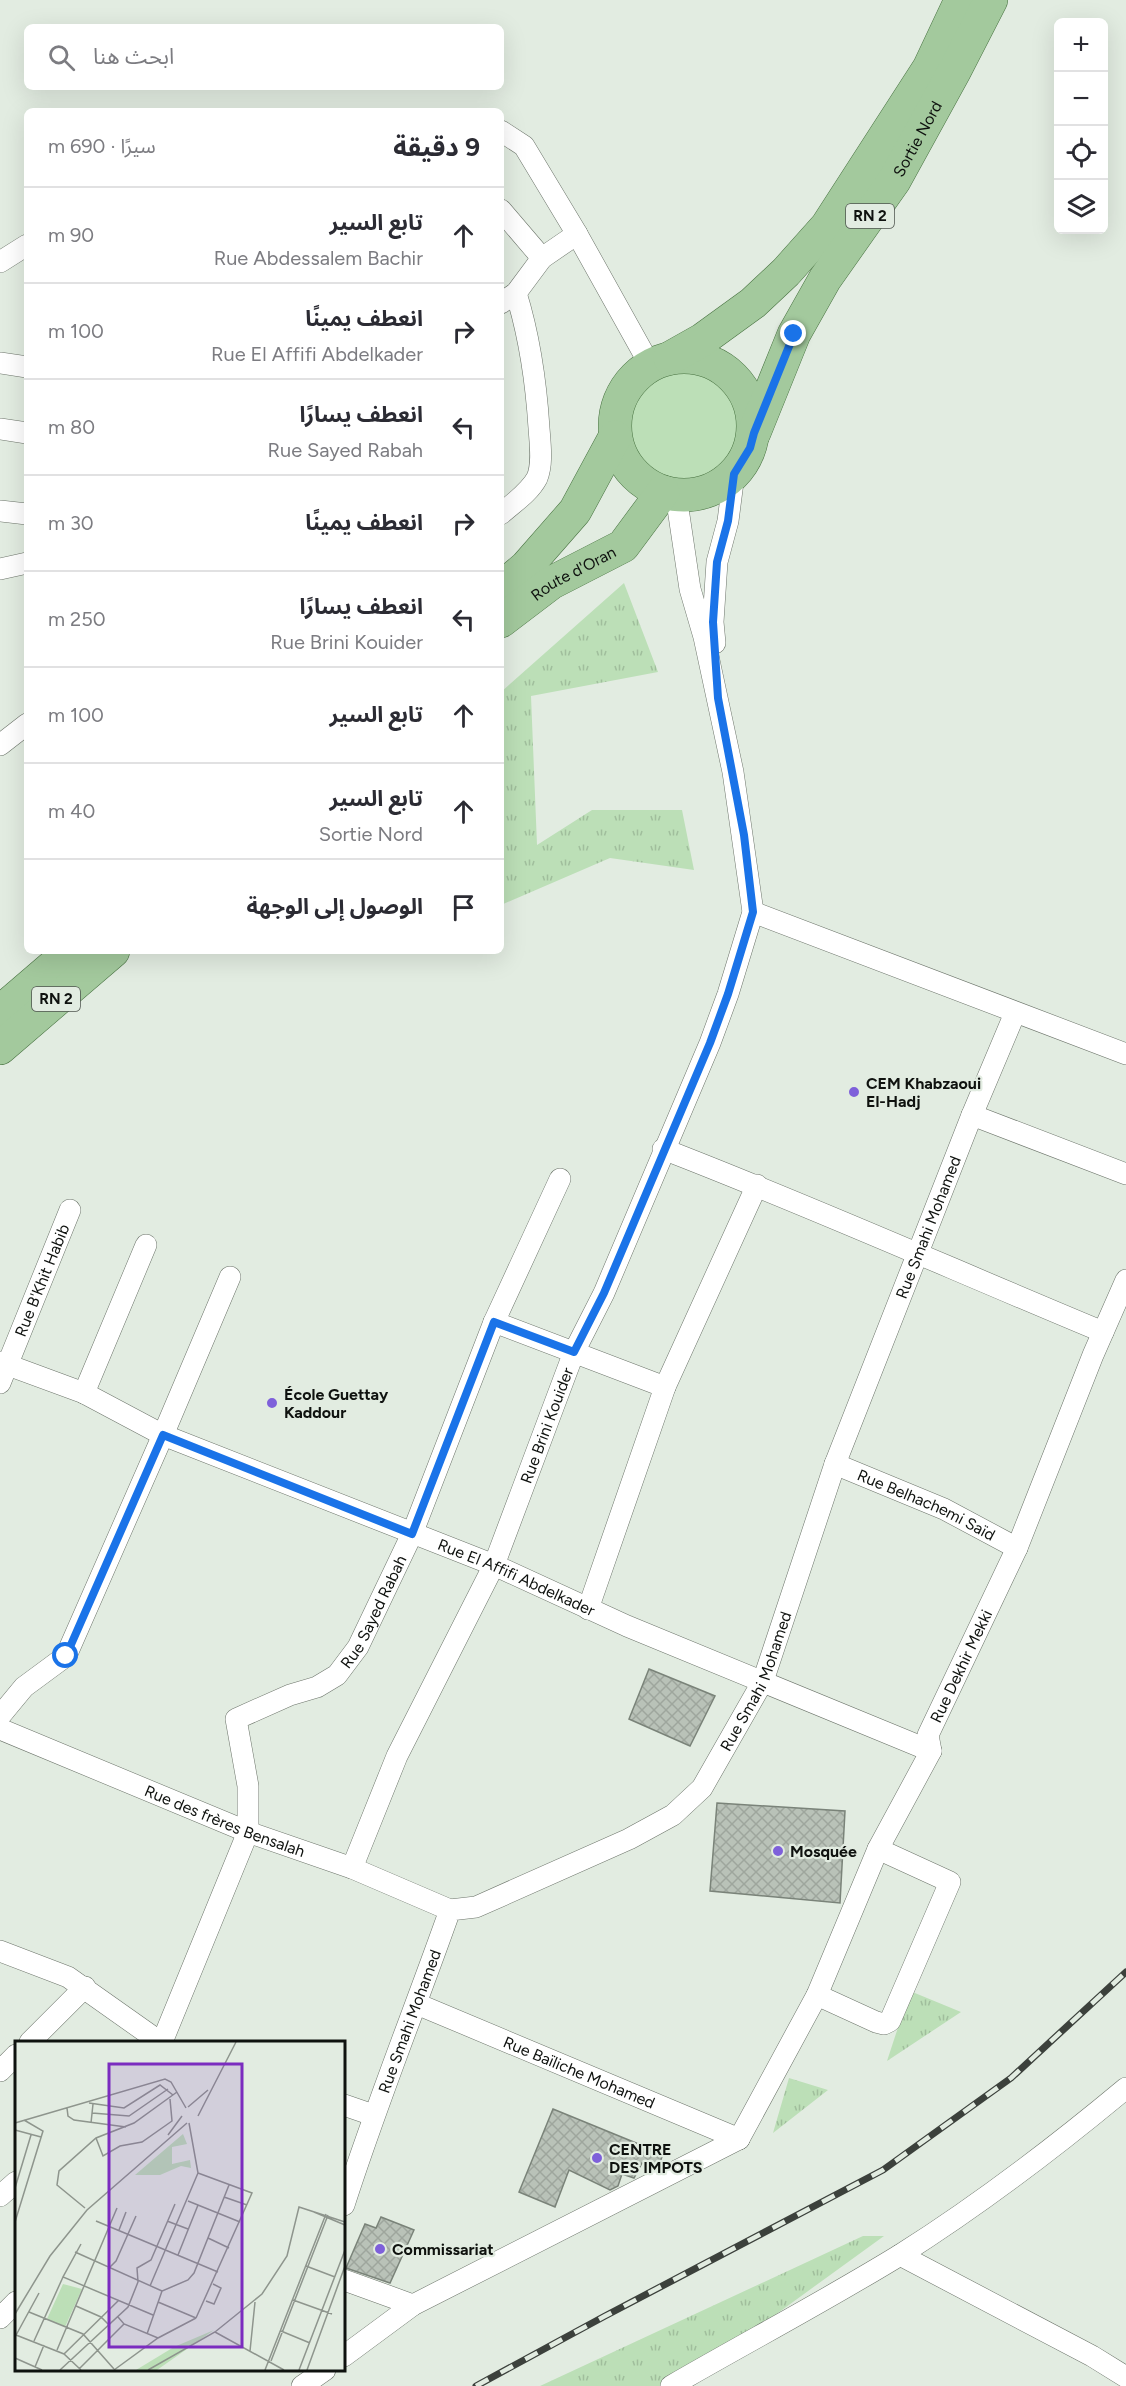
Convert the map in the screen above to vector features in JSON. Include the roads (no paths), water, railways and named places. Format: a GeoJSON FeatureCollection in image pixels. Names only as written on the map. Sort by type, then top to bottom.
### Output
{"type":"FeatureCollection","features":[{"type":"Feature","properties":{"kind":"main road","name":"RN 2"},"geometry":{"type":"LineString","coordinates":[[660,362],[702,340],[753,303],[786,272],[827,226],[929,68],[961,0]]}},
{"type":"Feature","properties":{"kind":"main road","name":"Sortie Nord"},"geometry":{"type":"LineString","coordinates":[[754,433],[794,334],[825,279],[894,182],[956,70],[991,0]]}},
{"type":"Feature","properties":{"kind":"main road"},"geometry":{"type":"LineString","coordinates":[[692,357],[713,363],[731,375],[745,391],[752,411],[754,433],[750,448],[734,474],[722,485],[708,492],[692,495],[669,494],[646,484],[631,471],[621,455],[615,437],[615,416],[621,396],[633,378],[660,362],[692,357]]}},
{"type":"Feature","properties":{"kind":"main road","name":"Route d'Oran"},"geometry":{"type":"LineString","coordinates":[[504,585],[526,567],[575,512],[615,437]]}},
{"type":"Feature","properties":{"kind":"main road","name":"Route d'Oran"},"geometry":{"type":"LineString","coordinates":[[504,619],[551,583],[623,546],[669,494]]}},
{"type":"Feature","properties":{"kind":"main road","name":"RN 2"},"geometry":{"type":"LineString","coordinates":[[0,1011],[67,954]]}},
{"type":"Feature","properties":{"kind":"main road","name":"RN 2"},"geometry":{"type":"LineString","coordinates":[[0,1048],[110,954]]}},
{"type":"Feature","properties":{"kind":"street"},"geometry":{"type":"LineString","coordinates":[[504,133],[524,146],[660,362]]}},
{"type":"Feature","properties":{"kind":"street"},"geometry":{"type":"LineString","coordinates":[[504,214],[542,258]]}},
{"type":"Feature","properties":{"kind":"street"},"geometry":{"type":"LineString","coordinates":[[504,511],[527,492],[537,477],[541,453],[536,382],[529,337],[508,298],[542,258],[578,234]]}},
{"type":"Feature","properties":{"kind":"street"},"geometry":{"type":"LineString","coordinates":[[0,262],[24,247]]}},
{"type":"Feature","properties":{"kind":"street"},"geometry":{"type":"LineString","coordinates":[[0,363],[24,367]]}},
{"type":"Feature","properties":{"kind":"street"},"geometry":{"type":"LineString","coordinates":[[0,429],[24,433]]}},
{"type":"Feature","properties":{"kind":"street"},"geometry":{"type":"LineString","coordinates":[[718,698],[713,622],[714,602],[717,562],[728,521],[734,474]]}},
{"type":"Feature","properties":{"kind":"street"},"geometry":{"type":"LineString","coordinates":[[669,494],[718,698]]}},
{"type":"Feature","properties":{"kind":"street"},"geometry":{"type":"LineString","coordinates":[[0,511],[24,514]]}},
{"type":"Feature","properties":{"kind":"street"},"geometry":{"type":"LineString","coordinates":[[0,569],[24,564]]}},
{"type":"Feature","properties":{"kind":"street","name":"Rue Brini Kouider"},"geometry":{"type":"LineString","coordinates":[[352,1868],[397,1756],[494,1565],[574,1352],[604,1293],[663,1149],[710,1043],[728,994],[753,912],[744,835],[718,698]]}},
{"type":"Feature","properties":{"kind":"street"},"geometry":{"type":"LineString","coordinates":[[0,746],[24,726]]}},
{"type":"Feature","properties":{"kind":"street"},"geometry":{"type":"LineString","coordinates":[[753,912],[1126,1054]]}},
{"type":"Feature","properties":{"kind":"street","name":"Rue Smahi Mohamed"},"geometry":{"type":"LineString","coordinates":[[345,2202],[373,2115],[417,2004],[450,1910],[476,1907],[629,1839],[673,1815],[702,1788],[763,1681],[835,1464],[919,1256],[972,1115],[1015,1013]]}},
{"type":"Feature","properties":{"kind":"street"},"geometry":{"type":"LineString","coordinates":[[972,1115],[1126,1174]]}},
{"type":"Feature","properties":{"kind":"street"},"geometry":{"type":"LineString","coordinates":[[663,1149],[757,1185],[919,1256],[1103,1332]]}},
{"type":"Feature","properties":{"kind":"street","name":"Rue Sayed Rabah"},"geometry":{"type":"LineString","coordinates":[[248,1832],[248,1786],[236,1719],[290,1695],[317,1687],[337,1675],[358,1647],[412,1534],[494,1322],[560,1179]]}},
{"type":"Feature","properties":{"kind":"street"},"geometry":{"type":"LineString","coordinates":[[588,1609],[665,1387],[757,1185]]}},
{"type":"Feature","properties":{"kind":"street","name":"Rue B'Khit Habib"},"geometry":{"type":"LineString","coordinates":[[3,1370],[70,1210]]}},
{"type":"Feature","properties":{"kind":"street"},"geometry":{"type":"LineString","coordinates":[[84,1392],[146,1245]]}},
{"type":"Feature","properties":{"kind":"street"},"geometry":{"type":"LineString","coordinates":[[0,1716],[24,1687],[66,1656],[230,1277]]}},
{"type":"Feature","properties":{"kind":"street","name":"Rue Dekhir Mekki"},"geometry":{"type":"LineString","coordinates":[[739,2139],[817,1995],[878,1849],[931,1751],[928,1735],[1017,1548],[1126,1280]]}},
{"type":"Feature","properties":{"kind":"street"},"geometry":{"type":"LineString","coordinates":[[494,1322],[665,1387]]}},
{"type":"Feature","properties":{"kind":"street","name":"Rue El Affifi Abdelkader"},"geometry":{"type":"LineString","coordinates":[[3,1370],[84,1392],[163,1435],[494,1565],[588,1609],[931,1751]]}},
{"type":"Feature","properties":{"kind":"street","name":"Rue Belhachemi Saïd"},"geometry":{"type":"LineString","coordinates":[[835,1464],[944,1509],[1017,1548]]}},
{"type":"Feature","properties":{"kind":"street","name":"Rue des frères Bensalah"},"geometry":{"type":"LineString","coordinates":[[0,1729],[248,1832],[352,1868],[450,1910]]}},
{"type":"Feature","properties":{"kind":"street"},"geometry":{"type":"LineString","coordinates":[[162,2041],[248,1832]]}},
{"type":"Feature","properties":{"kind":"street"},"geometry":{"type":"LineString","coordinates":[[817,1995],[876,2022],[884,2024],[890,2021],[950,1882],[878,1849]]}},
{"type":"Feature","properties":{"kind":"street"},"geometry":{"type":"LineString","coordinates":[[0,1951],[68,1977],[158,2041]]}},
{"type":"Feature","properties":{"kind":"street"},"geometry":{"type":"LineString","coordinates":[[32,2041],[85,1987]]}},
{"type":"Feature","properties":{"kind":"street","name":"Rue Baïliche Mohamed"},"geometry":{"type":"LineString","coordinates":[[417,2004],[739,2139]]}},
{"type":"Feature","properties":{"kind":"street"},"geometry":{"type":"LineString","coordinates":[[0,2071],[15,2056]]}},
{"type":"Feature","properties":{"kind":"street"},"geometry":{"type":"LineString","coordinates":[[671,2386],[900,2255],[986,2197],[1070,2135],[1126,2088]]}},
{"type":"Feature","properties":{"kind":"street"},"geometry":{"type":"LineString","coordinates":[[345,2105],[373,2115]]}},
{"type":"Feature","properties":{"kind":"street"},"geometry":{"type":"LineString","coordinates":[[345,2355],[413,2305],[739,2139]]}},
{"type":"Feature","properties":{"kind":"street"},"geometry":{"type":"LineString","coordinates":[[900,2255],[1092,2356],[1126,2377]]}},
{"type":"Feature","properties":{"kind":"street"},"geometry":{"type":"LineString","coordinates":[[345,2280],[413,2305]]}},
{"type":"Feature","properties":{"kind":"street"},"geometry":{"type":"LineString","coordinates":[[0,2318],[15,2303]]}},
{"type":"Feature","properties":{"kind":"street"},"geometry":{"type":"LineString","coordinates":[[302,2386],[324,2371]]}},
{"type":"Feature","properties":{"kind":"railway"},"geometry":{"type":"LineString","coordinates":[[476,2386],[883,2170],[1011,2078],[1126,1972]]}},
{"type":"Feature","properties":{"kind":"place","name":"CEM Khabzaoui El-Hadj"},"geometry":{"type":"Point","coordinates":[854,1092]}},
{"type":"Feature","properties":{"kind":"place","name":"École Guettay Kaddour"},"geometry":{"type":"Point","coordinates":[272,1403]}},
{"type":"Feature","properties":{"kind":"place","name":"Mosquée"},"geometry":{"type":"Point","coordinates":[778,1851]}},
{"type":"Feature","properties":{"kind":"place","name":"CENTRE DES IMPOTS"},"geometry":{"type":"Point","coordinates":[597,2158]}},
{"type":"Feature","properties":{"kind":"place","name":"Commissariat"},"geometry":{"type":"Point","coordinates":[380,2249]}}]}
